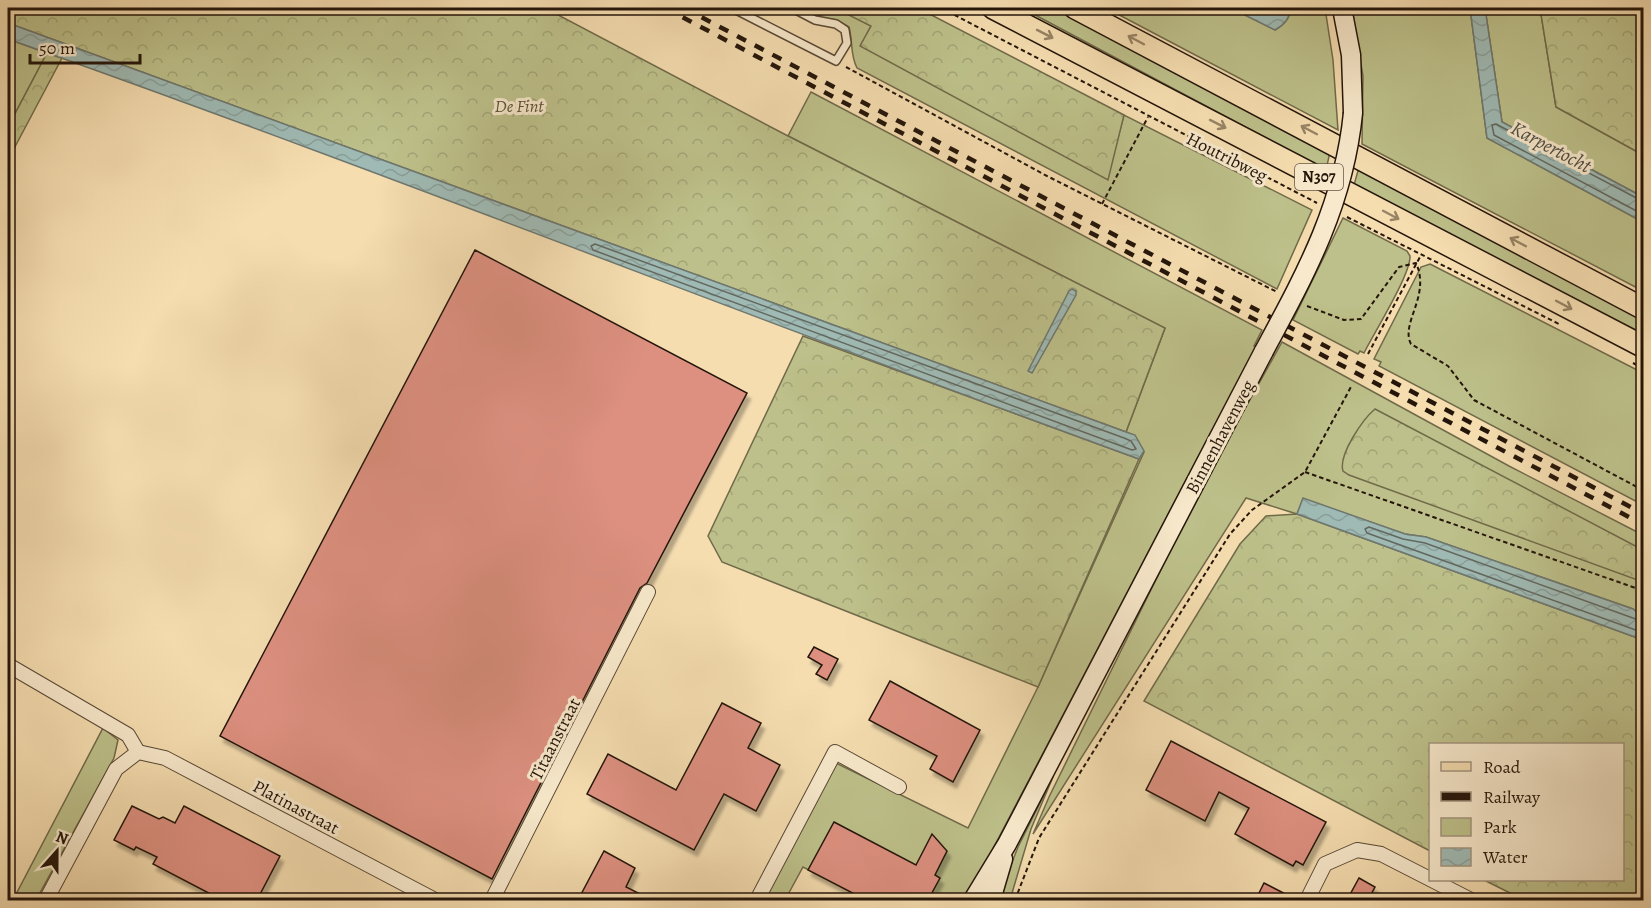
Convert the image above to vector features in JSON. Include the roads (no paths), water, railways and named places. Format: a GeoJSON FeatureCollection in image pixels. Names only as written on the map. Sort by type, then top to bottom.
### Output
{"type":"FeatureCollection","features":[{"type":"Feature","properties":{"kind":"main road","name":"Houtribweg"},"geometry":{"type":"LineString","coordinates":[[993,8],[1638,355]]}},
{"type":"Feature","properties":{"kind":"main road","name":"N307"},"geometry":{"type":"LineString","coordinates":[[1075,8],[1644,309]]}},
{"type":"Feature","properties":{"kind":"main road","name":"Binnenhavenweg"},"geometry":{"type":"LineString","coordinates":[[973,900],[1007,844],[1306,272],[1334,207],[1344,171],[1353,113],[1351,55],[1342,8]]}},
{"type":"Feature","properties":{"kind":"main road","name":"Binnenhavenweg"},"geometry":{"type":"LineString","coordinates":[[991,900],[1007,844]]}},
{"type":"Feature","properties":{"kind":"street","name":"Titaanstraat"},"geometry":{"type":"LineString","coordinates":[[492,900],[648,592]]}},
{"type":"Feature","properties":{"kind":"street"},"geometry":{"type":"LineString","coordinates":[[8,665],[128,735],[138,752],[116,770],[46,900]]}},
{"type":"Feature","properties":{"kind":"street","name":"Platinastraat"},"geometry":{"type":"LineString","coordinates":[[138,752],[165,758],[435,900]]}},
{"type":"Feature","properties":{"kind":"street"},"geometry":{"type":"LineString","coordinates":[[757,900],[835,752],[899,787]]}},
{"type":"Feature","properties":{"kind":"street"},"geometry":{"type":"LineString","coordinates":[[1307,900],[1325,864],[1357,850],[1381,854],[1429,879]]}},
{"type":"Feature","properties":{"kind":"street"},"geometry":{"type":"LineString","coordinates":[[1434,881],[1471,900]]}},
{"type":"Feature","properties":{"kind":"lane"},"geometry":{"type":"LineString","coordinates":[[732,8],[836,61],[847,43],[845,30],[841,26],[815,20],[792,8]]}},
{"type":"Feature","properties":{"kind":"water"},"geometry":{"type":"Polygon","coordinates":[[[1231,8],[1291,8],[1286,21],[1275,30],[1231,8]]]}},
{"type":"Feature","properties":{"kind":"water"},"geometry":{"type":"Polygon","coordinates":[[[1470,8],[1485,8],[1502,122],[1643,197],[1643,222],[1487,138],[1470,8]]]}},
{"type":"Feature","properties":{"kind":"water"},"geometry":{"type":"Polygon","coordinates":[[[8,23],[1135,435],[1144,451],[1139,459],[291,142],[8,39],[8,23]]]}},
{"type":"Feature","properties":{"kind":"water"},"geometry":{"type":"Polygon","coordinates":[[[1072,289],[1076,291],[1076,295],[1032,373],[1028,371],[1069,291],[1072,289]]]}},
{"type":"Feature","properties":{"kind":"water"},"geometry":{"type":"Polygon","coordinates":[[[1303,498],[1405,534],[1426,537],[1633,609],[1643,617],[1643,640],[1297,514],[1303,498]]]}},
{"type":"Feature","properties":{"kind":"railway"},"geometry":{"type":"LineString","coordinates":[[665,8],[1644,525]]}},
{"type":"Feature","properties":{"kind":"railway"},"geometry":{"type":"LineString","coordinates":[[684,8],[1644,514]]}},
{"type":"Feature","properties":{"kind":"park label","name":"De Fint"},"geometry":{"type":"Point","coordinates":[519,106]}},
{"type":"Feature","properties":{"kind":"water label","name":"Karpertocht"},"geometry":{"type":"Point","coordinates":[1551,147]}}]}
